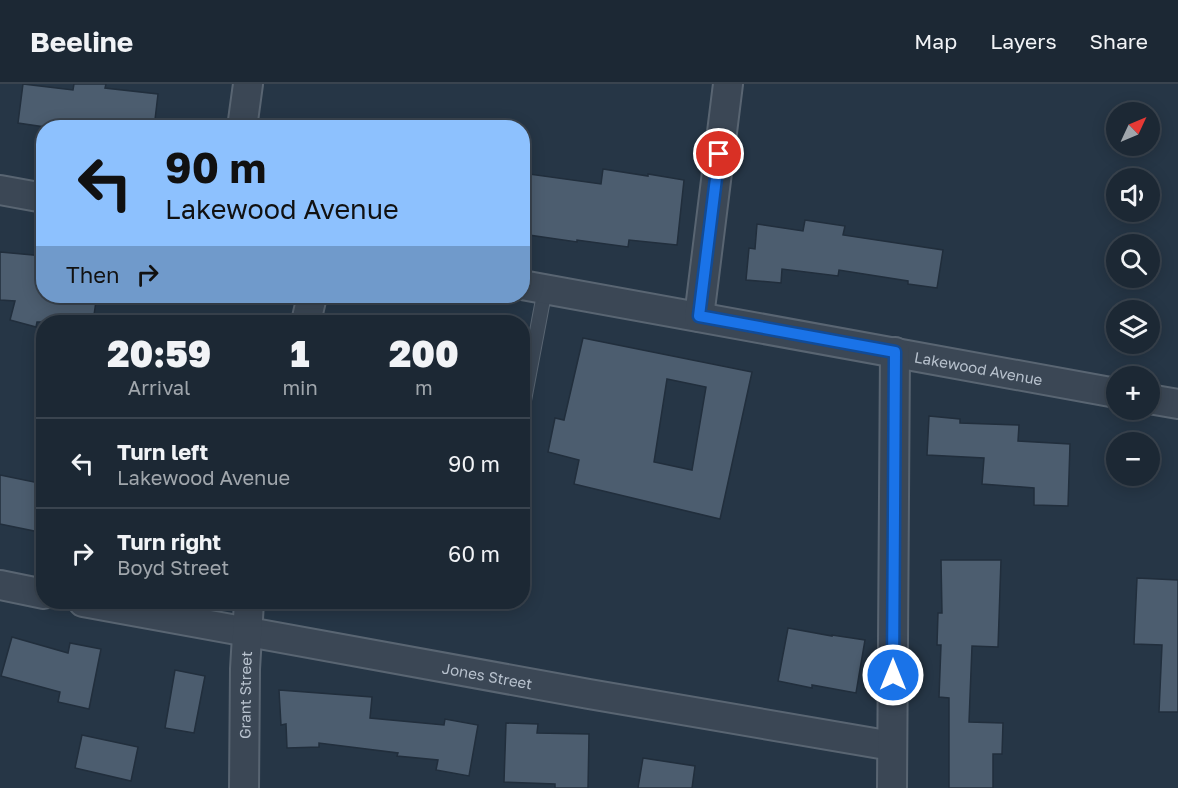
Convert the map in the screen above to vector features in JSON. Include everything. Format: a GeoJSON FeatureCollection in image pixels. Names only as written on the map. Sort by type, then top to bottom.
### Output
{"type":"FeatureCollection","features":[{"type":"Feature","properties":{"kind":"street"},"geometry":{"type":"LineString","coordinates":[[243,120],[248,84]]}},
{"type":"Feature","properties":{"kind":"street"},"geometry":{"type":"LineString","coordinates":[[699,316],[728,84]]}},
{"type":"Feature","properties":{"kind":"street"},"geometry":{"type":"LineString","coordinates":[[0,190],[36,197]]}},
{"type":"Feature","properties":{"kind":"street","name":"Lakewood Avenue"},"geometry":{"type":"LineString","coordinates":[[534,287],[1106,391]]}},
{"type":"Feature","properties":{"kind":"street"},"geometry":{"type":"LineString","coordinates":[[892,788],[895,352]]}},
{"type":"Feature","properties":{"kind":"street"},"geometry":{"type":"LineString","coordinates":[[1160,401],[1178,404]]}},
{"type":"Feature","properties":{"kind":"street"},"geometry":{"type":"LineString","coordinates":[[0,585],[36,592]]}},
{"type":"Feature","properties":{"kind":"street","name":"Jones Street"},"geometry":{"type":"LineString","coordinates":[[121,609],[589,694],[892,746]]}},
{"type":"Feature","properties":{"kind":"street","name":"Grant Street"},"geometry":{"type":"LineString","coordinates":[[244,788],[249,609]]}},
{"type":"Feature","properties":{"kind":"lane"},"geometry":{"type":"LineString","coordinates":[[530,328],[534,287]]}},
{"type":"Feature","properties":{"kind":"building"},"geometry":{"type":"Polygon","coordinates":[[[23,84],[73,90],[74,84],[106,84],[105,88],[158,94],[155,120],[36,120],[36,126],[18,123],[23,84]]]}},
{"type":"Feature","properties":{"kind":"building"},"geometry":{"type":"Polygon","coordinates":[[[603,169],[684,180],[677,245],[629,240],[628,247],[530,235],[530,174],[601,184],[603,169]]]}},
{"type":"Feature","properties":{"kind":"building"},"geometry":{"type":"Polygon","coordinates":[[[805,220],[845,226],[843,235],[943,250],[937,288],[839,270],[838,276],[782,269],[781,283],[746,280],[749,248],[755,249],[757,224],[803,231],[805,220]]]}},
{"type":"Feature","properties":{"kind":"building"},"geometry":{"type":"Polygon","coordinates":[[[0,252],[36,255],[36,303],[96,303],[94,315],[36,315],[36,327],[10,320],[15,301],[0,300],[0,252]]]}},
{"type":"Feature","properties":{"kind":"building"},"geometry":{"type":"Polygon","coordinates":[[[583,338],[752,372],[720,519],[574,484],[579,460],[548,452],[555,418],[564,420],[583,338]],[[667,379],[654,462],[692,470],[706,387],[667,379]]]}},
{"type":"Feature","properties":{"kind":"building"},"geometry":{"type":"Polygon","coordinates":[[[929,416],[960,419],[960,423],[1019,425],[1018,441],[1070,444],[1068,506],[1034,505],[1034,488],[982,484],[984,458],[927,455],[929,416]]]}},
{"type":"Feature","properties":{"kind":"building"},"geometry":{"type":"Polygon","coordinates":[[[0,475],[36,482],[36,531],[0,524],[0,475]]]}},
{"type":"Feature","properties":{"kind":"building"},"geometry":{"type":"Polygon","coordinates":[[[941,560],[1001,560],[998,647],[972,646],[969,722],[1003,723],[1002,754],[993,754],[993,788],[949,788],[949,698],[939,697],[941,645],[937,645],[938,613],[942,613],[941,560]]]}},
{"type":"Feature","properties":{"kind":"building"},"geometry":{"type":"Polygon","coordinates":[[[1137,578],[1178,580],[1178,712],[1159,712],[1162,645],[1134,644],[1137,578]]]}},
{"type":"Feature","properties":{"kind":"building"},"geometry":{"type":"Polygon","coordinates":[[[788,628],[865,640],[856,693],[778,681],[788,628]]]}},
{"type":"Feature","properties":{"kind":"building"},"geometry":{"type":"Polygon","coordinates":[[[12,637],[68,653],[70,643],[101,649],[89,709],[58,702],[60,692],[1,676],[12,637]]]}},
{"type":"Feature","properties":{"kind":"building"},"geometry":{"type":"Polygon","coordinates":[[[175,670],[205,676],[194,733],[165,728],[175,670]]]}},
{"type":"Feature","properties":{"kind":"building"},"geometry":{"type":"Polygon","coordinates":[[[279,690],[372,697],[370,718],[444,725],[445,719],[478,725],[469,776],[436,770],[438,760],[397,756],[398,753],[319,743],[319,747],[287,748],[286,724],[281,725],[279,690]]]}},
{"type":"Feature","properties":{"kind":"building"},"geometry":{"type":"Polygon","coordinates":[[[506,723],[538,724],[537,733],[589,734],[588,788],[555,788],[555,784],[504,782],[506,723]]]}},
{"type":"Feature","properties":{"kind":"building"},"geometry":{"type":"Polygon","coordinates":[[[82,735],[138,747],[131,781],[75,768],[82,735]]]}},
{"type":"Feature","properties":{"kind":"building"},"geometry":{"type":"Polygon","coordinates":[[[643,758],[695,766],[692,788],[638,788],[643,758]]]}},
{"type":"Feature","properties":{"kind":"route"},"geometry":{"type":"LineString","coordinates":[[719,154],[699,316],[895,352],[893,675]]}}]}
